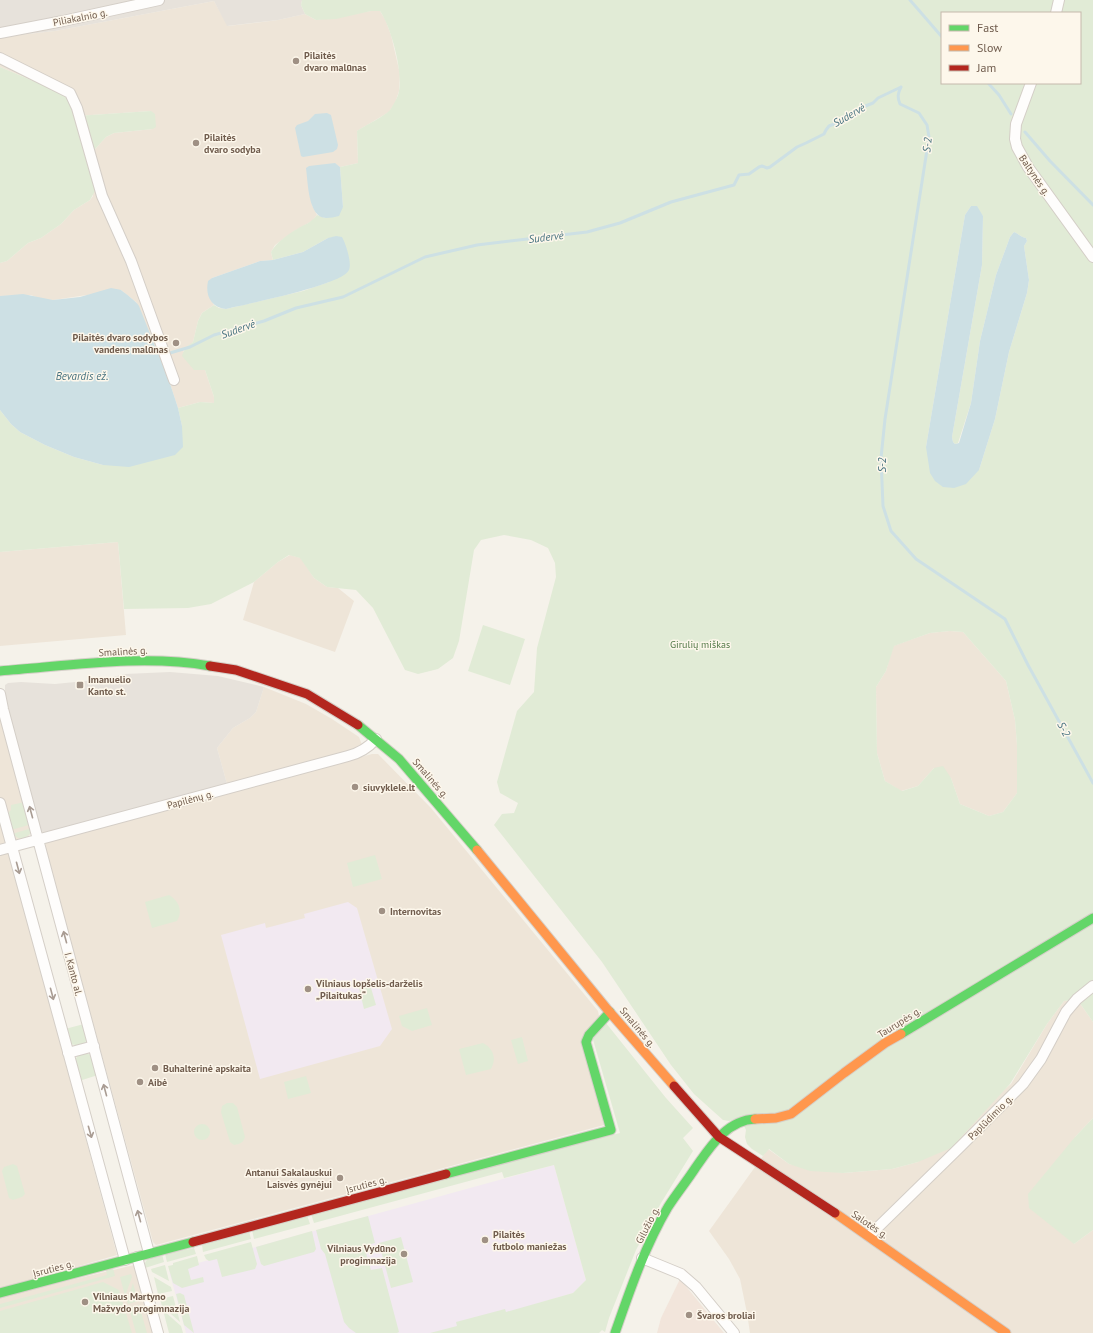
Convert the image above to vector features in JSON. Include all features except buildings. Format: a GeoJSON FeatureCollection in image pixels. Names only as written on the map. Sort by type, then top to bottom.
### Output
{"type":"FeatureCollection","features":[{"type":"Feature","properties":{"kind":"street","name":"Piliakalnio g."},"geometry":{"type":"LineString","coordinates":[[0,32],[63,21],[159,0]]}},
{"type":"Feature","properties":{"kind":"street"},"geometry":{"type":"LineString","coordinates":[[1056,12],[1059,0]]}},
{"type":"Feature","properties":{"kind":"street"},"geometry":{"type":"LineString","coordinates":[[0,58],[70,93],[77,108],[102,196],[131,261],[174,380]]}},
{"type":"Feature","properties":{"kind":"street","name":"Baltynės g."},"geometry":{"type":"LineString","coordinates":[[1031,84],[1016,124],[1015,139],[1017,147],[1028,166],[1093,257]]}},
{"type":"Feature","properties":{"kind":"street","name":"Smalinės g."},"geometry":{"type":"LineString","coordinates":[[0,671],[153,661],[200,664],[236,670],[306,694],[363,728],[400,759],[457,825],[610,1012],[719,1138]]}},
{"type":"Feature","properties":{"kind":"street","name":"I. Kanto al."},"geometry":{"type":"LineString","coordinates":[[0,694],[149,1253]]}},
{"type":"Feature","properties":{"kind":"street","name":"Papilėnų g."},"geometry":{"type":"LineString","coordinates":[[0,850],[358,753],[368,747],[376,739]]}},
{"type":"Feature","properties":{"kind":"street"},"geometry":{"type":"LineString","coordinates":[[0,804],[125,1260]]}},
{"type":"Feature","properties":{"kind":"street","name":"Taurupės g."},"geometry":{"type":"LineString","coordinates":[[719,1138],[742,1121],[750,1119],[776,1118],[791,1114],[885,1043],[1093,918]]}},
{"type":"Feature","properties":{"kind":"street","name":"Paplūdimio g."},"geometry":{"type":"LineString","coordinates":[[869,1236],[1023,1084],[1041,1059],[1066,1012],[1077,999],[1093,986]]}},
{"type":"Feature","properties":{"kind":"street","name":"Įsruties g."},"geometry":{"type":"LineString","coordinates":[[0,1294],[611,1130],[586,1042],[589,1035],[610,1012]]}},
{"type":"Feature","properties":{"kind":"street"},"geometry":{"type":"LineString","coordinates":[[68,1053],[94,1046]]}},
{"type":"Feature","properties":{"kind":"street","name":"Salotės g."},"geometry":{"type":"LineString","coordinates":[[719,1138],[869,1236],[1006,1333]]}},
{"type":"Feature","properties":{"kind":"street","name":"Gilužio g."},"geometry":{"type":"LineString","coordinates":[[615,1333],[642,1258],[659,1224],[669,1206],[705,1155],[719,1138]]}},
{"type":"Feature","properties":{"kind":"street"},"geometry":{"type":"LineString","coordinates":[[137,1256],[158,1333]]}},
{"type":"Feature","properties":{"kind":"street"},"geometry":{"type":"LineString","coordinates":[[642,1258],[681,1274],[686,1278],[696,1287],[734,1333]]}},
{"type":"Feature","properties":{"kind":"shaded area"},"geometry":{"type":"Polygon","coordinates":[[[0,0],[302,0],[301,5],[305,14],[278,20],[227,26],[214,1],[55,31],[0,37],[0,0]]]}},
{"type":"Feature","properties":{"kind":"shaded area"},"geometry":{"type":"Polygon","coordinates":[[[214,1],[228,26],[278,20],[305,14],[316,20],[371,11],[380,11],[385,19],[391,35],[400,74],[399,91],[395,103],[389,112],[357,131],[358,163],[340,167],[334,163],[312,205],[317,215],[312,221],[275,245],[271,252],[273,260],[260,261],[212,278],[210,297],[214,305],[202,313],[198,321],[193,342],[183,351],[205,370],[214,397],[214,403],[200,402],[178,408],[158,348],[155,347],[136,302],[121,290],[53,300],[41,299],[31,295],[0,296],[0,263],[7,261],[28,243],[41,238],[61,224],[74,210],[90,200],[93,196],[87,158],[106,137],[114,133],[153,129],[151,111],[76,116],[62,93],[0,67],[0,37],[55,31],[214,1]]]}},
{"type":"Feature","properties":{"kind":"shaded area"},"geometry":{"type":"Polygon","coordinates":[[[118,542],[126,635],[0,646],[0,552],[118,542]]]}},
{"type":"Feature","properties":{"kind":"shaded area"},"geometry":{"type":"Polygon","coordinates":[[[290,555],[301,558],[314,578],[327,587],[338,588],[354,601],[335,652],[243,620],[254,582],[278,562],[290,555]]]}},
{"type":"Feature","properties":{"kind":"shaded area"},"geometry":{"type":"Polygon","coordinates":[[[950,631],[963,632],[1006,681],[1015,720],[1017,745],[1017,793],[1003,812],[989,816],[960,804],[951,778],[934,768],[918,786],[901,791],[885,781],[877,753],[876,687],[886,671],[893,646],[930,633],[950,631]]]}},
{"type":"Feature","properties":{"kind":"shaded area"},"geometry":{"type":"Polygon","coordinates":[[[170,672],[218,676],[264,687],[256,712],[250,718],[233,728],[217,748],[227,784],[43,833],[5,697],[5,685],[8,683],[21,682],[55,684],[105,679],[125,674],[170,672]]]}},
{"type":"Feature","properties":{"kind":"shaded area"},"geometry":{"type":"Polygon","coordinates":[[[264,687],[306,704],[332,719],[359,737],[362,745],[361,748],[227,784],[217,748],[233,728],[250,718],[256,712],[264,687]]]}},
{"type":"Feature","properties":{"kind":"shaded area"},"geometry":{"type":"Polygon","coordinates":[[[0,708],[32,824],[31,833],[28,837],[0,844],[0,708]]]}},
{"type":"Feature","properties":{"kind":"shaded area"},"geometry":{"type":"Polygon","coordinates":[[[372,754],[378,754],[431,808],[598,1011],[599,1016],[586,1036],[604,1125],[156,1245],[153,1242],[45,847],[46,843],[48,841],[372,754]]]}},
{"type":"Feature","properties":{"kind":"shaded area"},"geometry":{"type":"Polygon","coordinates":[[[7,853],[10,857],[117,1255],[0,1289],[0,854],[7,853]]]}},
{"type":"Feature","properties":{"kind":"shaded area","name":"Vilniaus lopšelis-darželis „Pilaitukas“"},"geometry":{"type":"Polygon","coordinates":[[[348,902],[357,908],[392,1029],[380,1046],[260,1079],[221,935],[265,923],[266,928],[305,918],[304,914],[348,902]]]}},
{"type":"Feature","properties":{"kind":"shaded area"},"geometry":{"type":"Polygon","coordinates":[[[1077,999],[1093,1022],[1093,1118],[1075,1137],[1074,1244],[1093,1230],[1093,1333],[750,1333],[740,1279],[729,1259],[709,1231],[768,1149],[789,1164],[843,1173],[892,1169],[918,1162],[1011,1084],[1047,1024],[1064,1001],[1077,999]]]}},
{"type":"Feature","properties":{"kind":"shaded area","name":"Vilniaus Vydūno progimnazija"},"geometry":{"type":"Polygon","coordinates":[[[554,1165],[586,1280],[573,1293],[539,1303],[547,1333],[186,1333],[169,1271],[554,1165]]]}},
{"type":"Feature","properties":{"kind":"shaded area"},"geometry":{"type":"Polygon","coordinates":[[[134,1265],[153,1333],[0,1333],[0,1297],[134,1265]]]}},
{"type":"Feature","properties":{"kind":"shaded area"},"geometry":{"type":"Polygon","coordinates":[[[680,1279],[724,1333],[657,1333],[661,1318],[680,1279]]]}},
{"type":"Feature","properties":{"kind":"green space","name":"Girulių miškas"},"geometry":{"type":"Polygon","coordinates":[[[302,0],[1093,0],[1093,1022],[1077,999],[1064,1001],[1047,1024],[1010,1084],[951,1148],[918,1162],[892,1169],[843,1173],[810,1171],[789,1164],[769,1149],[763,1156],[752,1149],[747,1144],[745,1137],[746,1130],[740,1117],[729,1121],[723,1120],[694,1094],[671,1065],[602,962],[494,825],[502,814],[514,813],[518,803],[500,793],[497,782],[517,711],[534,692],[537,648],[556,577],[555,563],[548,548],[531,540],[504,535],[481,540],[474,550],[459,641],[453,658],[438,669],[418,674],[405,670],[373,608],[356,590],[327,587],[314,578],[300,558],[289,555],[254,582],[211,604],[188,608],[124,609],[118,542],[0,552],[0,410],[11,424],[20,432],[45,445],[74,457],[103,465],[182,426],[178,408],[200,402],[214,403],[214,397],[205,370],[194,370],[182,356],[186,348],[193,342],[198,321],[202,313],[214,305],[219,308],[226,309],[303,291],[329,282],[328,238],[303,252],[273,260],[271,252],[282,239],[310,222],[317,215],[325,218],[343,207],[340,167],[358,163],[357,131],[390,110],[396,100],[400,82],[398,61],[392,38],[380,11],[371,11],[336,19],[316,20],[305,14],[301,5],[302,0]],[[971,206],[965,215],[926,447],[979,470],[995,419],[1009,352],[1027,293],[1029,280],[1024,246],[1027,241],[1026,238],[1014,232],[1010,237],[996,275],[980,341],[971,403],[958,443],[955,444],[952,437],[982,265],[983,216],[971,206]],[[950,631],[930,633],[894,646],[886,671],[876,687],[877,753],[885,781],[902,791],[918,786],[934,768],[943,766],[951,778],[960,804],[989,816],[1003,812],[1017,793],[1017,745],[1015,720],[1006,681],[963,632],[950,631]]]}},
{"type":"Feature","properties":{"kind":"green space"},"geometry":{"type":"Polygon","coordinates":[[[0,67],[62,93],[68,99],[76,116],[151,111],[155,114],[156,127],[153,129],[114,133],[106,137],[87,158],[95,191],[90,200],[74,210],[61,224],[41,238],[28,243],[7,261],[0,263],[0,67]]]}},
{"type":"Feature","properties":{"kind":"green space"},"geometry":{"type":"Polygon","coordinates":[[[483,625],[525,639],[510,685],[468,671],[483,625]]]}},
{"type":"Feature","properties":{"kind":"green space"},"geometry":{"type":"Polygon","coordinates":[[[25,802],[32,824],[11,830],[7,814],[11,810],[11,805],[25,802]]]}},
{"type":"Feature","properties":{"kind":"green space"},"geometry":{"type":"Polygon","coordinates":[[[32,828],[31,833],[25,838],[18,838],[12,834],[32,828]]]}},
{"type":"Feature","properties":{"kind":"green space"},"geometry":{"type":"Polygon","coordinates":[[[375,855],[382,879],[353,887],[347,863],[375,855]]]}},
{"type":"Feature","properties":{"kind":"green space"},"geometry":{"type":"Polygon","coordinates":[[[169,895],[178,903],[179,906],[180,914],[177,921],[152,928],[145,902],[169,895]]]}},
{"type":"Feature","properties":{"kind":"green space"},"geometry":{"type":"Polygon","coordinates":[[[369,981],[376,1005],[364,1009],[358,984],[369,981]]]}},
{"type":"Feature","properties":{"kind":"green space"},"geometry":{"type":"Polygon","coordinates":[[[427,1008],[432,1025],[412,1031],[402,1026],[399,1016],[427,1008]]]}},
{"type":"Feature","properties":{"kind":"green space"},"geometry":{"type":"Polygon","coordinates":[[[606,1023],[666,1098],[693,1128],[683,1138],[693,1151],[661,1203],[636,1250],[609,1318],[605,1332],[602,1330],[599,1333],[430,1333],[457,1326],[456,1322],[505,1309],[506,1312],[573,1293],[586,1280],[554,1165],[504,1178],[502,1172],[314,1223],[311,1214],[620,1133],[592,1036],[606,1023]]]}},
{"type":"Feature","properties":{"kind":"green space"},"geometry":{"type":"Polygon","coordinates":[[[84,1024],[88,1039],[80,1045],[70,1044],[65,1029],[84,1024]]]}},
{"type":"Feature","properties":{"kind":"green space"},"geometry":{"type":"Polygon","coordinates":[[[522,1037],[528,1061],[518,1064],[511,1040],[522,1037]]]}},
{"type":"Feature","properties":{"kind":"green space"},"geometry":{"type":"Polygon","coordinates":[[[483,1043],[492,1051],[494,1057],[491,1069],[466,1075],[459,1049],[483,1043]]]}},
{"type":"Feature","properties":{"kind":"green space"},"geometry":{"type":"Polygon","coordinates":[[[84,1053],[92,1055],[98,1075],[79,1081],[75,1060],[78,1055],[84,1053]]]}},
{"type":"Feature","properties":{"kind":"green space"},"geometry":{"type":"Polygon","coordinates":[[[306,1076],[311,1093],[288,1099],[284,1082],[306,1076]]]}},
{"type":"Feature","properties":{"kind":"green space"},"geometry":{"type":"Polygon","coordinates":[[[227,1103],[233,1103],[237,1107],[245,1137],[242,1142],[234,1145],[230,1142],[221,1112],[222,1106],[227,1103]]]}},
{"type":"Feature","properties":{"kind":"green space"},"geometry":{"type":"Polygon","coordinates":[[[1093,1118],[1093,1230],[1074,1244],[1029,1208],[1028,1194],[1075,1137],[1093,1118]]]}},
{"type":"Feature","properties":{"kind":"green space"},"geometry":{"type":"Polygon","coordinates":[[[202,1124],[209,1129],[210,1132],[205,1139],[202,1140],[195,1135],[194,1132],[199,1125],[202,1124]]]}},
{"type":"Feature","properties":{"kind":"green space"},"geometry":{"type":"Polygon","coordinates":[[[13,1164],[17,1166],[25,1194],[22,1197],[13,1200],[9,1198],[2,1171],[4,1167],[13,1164]]]}},
{"type":"Feature","properties":{"kind":"green space"},"geometry":{"type":"Polygon","coordinates":[[[307,1215],[310,1224],[254,1239],[252,1230],[307,1215]]]}},
{"type":"Feature","properties":{"kind":"green space"},"geometry":{"type":"Polygon","coordinates":[[[368,1216],[375,1243],[364,1246],[371,1270],[382,1268],[399,1332],[397,1333],[356,1333],[344,1322],[325,1254],[321,1249],[316,1230],[368,1216]]]}},
{"type":"Feature","properties":{"kind":"green space"},"geometry":{"type":"Polygon","coordinates":[[[249,1231],[251,1239],[203,1252],[202,1245],[249,1231]]]}},
{"type":"Feature","properties":{"kind":"green space"},"geometry":{"type":"Polygon","coordinates":[[[312,1231],[316,1249],[314,1252],[264,1266],[261,1264],[256,1247],[312,1231]]]}},
{"type":"Feature","properties":{"kind":"green space"},"geometry":{"type":"Polygon","coordinates":[[[401,1237],[413,1282],[391,1288],[379,1243],[401,1237]]]}},
{"type":"Feature","properties":{"kind":"green space"},"geometry":{"type":"Polygon","coordinates":[[[251,1242],[257,1264],[255,1269],[222,1277],[217,1259],[209,1261],[204,1255],[251,1242]]]}},
{"type":"Feature","properties":{"kind":"green space"},"geometry":{"type":"Polygon","coordinates":[[[194,1248],[196,1254],[167,1262],[165,1254],[194,1248]]]}},
{"type":"Feature","properties":{"kind":"green space"},"geometry":{"type":"Polygon","coordinates":[[[162,1254],[164,1262],[145,1268],[147,1260],[162,1254]]]}},
{"type":"Feature","properties":{"kind":"green space"},"geometry":{"type":"Polygon","coordinates":[[[197,1256],[199,1265],[188,1269],[191,1280],[203,1277],[204,1282],[182,1288],[173,1283],[168,1266],[173,1265],[173,1263],[197,1256]]]}},
{"type":"Feature","properties":{"kind":"green space"},"geometry":{"type":"Polygon","coordinates":[[[165,1265],[169,1281],[152,1272],[151,1269],[165,1265]]]}},
{"type":"Feature","properties":{"kind":"green space"},"geometry":{"type":"Polygon","coordinates":[[[113,1268],[115,1276],[0,1308],[0,1304],[107,1275],[106,1270],[113,1268]]]}},
{"type":"Feature","properties":{"kind":"green space"},"geometry":{"type":"Polygon","coordinates":[[[131,1274],[132,1277],[125,1296],[120,1277],[131,1274]]]}},
{"type":"Feature","properties":{"kind":"green space"},"geometry":{"type":"Polygon","coordinates":[[[154,1277],[171,1287],[172,1291],[158,1294],[154,1277]]]}},
{"type":"Feature","properties":{"kind":"green space","name":"Vilniaus Martyno Mažvydo progimnazija"},"geometry":{"type":"Polygon","coordinates":[[[103,1282],[119,1290],[132,1333],[0,1333],[0,1311],[103,1282]]]}},
{"type":"Feature","properties":{"kind":"green space"},"geometry":{"type":"Polygon","coordinates":[[[133,1283],[138,1301],[128,1304],[127,1301],[133,1283]]]}},
{"type":"Feature","properties":{"kind":"green space"},"geometry":{"type":"Polygon","coordinates":[[[180,1293],[184,1295],[194,1333],[184,1325],[176,1294],[180,1293]]]}},
{"type":"Feature","properties":{"kind":"green space"},"geometry":{"type":"Polygon","coordinates":[[[173,1296],[180,1322],[162,1306],[160,1299],[173,1296]]]}},
{"type":"Feature","properties":{"kind":"green space"},"geometry":{"type":"Polygon","coordinates":[[[139,1305],[147,1333],[136,1333],[129,1308],[139,1305]]]}},
{"type":"Feature","properties":{"kind":"green space"},"geometry":{"type":"Polygon","coordinates":[[[163,1310],[181,1326],[183,1333],[169,1333],[163,1310]]]}},
{"type":"Feature","properties":{"kind":"water"},"geometry":{"type":"Polygon","coordinates":[[[327,113],[331,115],[338,145],[337,149],[333,152],[303,157],[301,156],[295,128],[297,125],[308,121],[315,114],[327,113]]]}},
{"type":"Feature","properties":{"kind":"water"},"geometry":{"type":"Polygon","coordinates":[[[335,163],[340,167],[343,207],[339,216],[326,218],[320,216],[312,206],[308,190],[306,168],[309,166],[335,163]]]}},
{"type":"Feature","properties":{"kind":"water"},"geometry":{"type":"Polygon","coordinates":[[[971,206],[977,206],[983,216],[982,265],[952,437],[955,444],[959,443],[971,403],[980,341],[996,275],[1010,237],[1014,232],[1026,238],[1027,241],[1024,246],[1029,280],[1027,293],[1009,352],[995,419],[979,470],[966,484],[954,488],[943,487],[935,481],[930,473],[926,447],[965,215],[971,206]]]}},
{"type":"Feature","properties":{"kind":"water"},"geometry":{"type":"Polygon","coordinates":[[[336,236],[342,237],[349,258],[349,270],[343,276],[313,288],[226,309],[216,306],[208,296],[208,281],[212,278],[260,261],[273,260],[303,252],[328,238],[336,236]]]}},
{"type":"Feature","properties":{"kind":"water","name":"Bevardis ež."},"geometry":{"type":"Polygon","coordinates":[[[111,288],[121,290],[139,306],[155,346],[158,348],[161,356],[178,408],[182,426],[183,447],[175,455],[129,467],[103,465],[74,457],[45,445],[20,432],[11,424],[0,410],[0,296],[23,294],[53,300],[80,297],[111,288]]]}},
{"type":"Feature","properties":{"kind":"waterway"},"geometry":{"type":"LineString","coordinates":[[910,0],[941,36]]}},
{"type":"Feature","properties":{"kind":"waterway","name":"Sudervė"},"geometry":{"type":"LineString","coordinates":[[989,84],[999,95],[1011,114]]}},
{"type":"Feature","properties":{"kind":"waterway","name":"S-2"},"geometry":{"type":"LineString","coordinates":[[901,87],[898,95],[900,104],[919,113],[927,125],[929,137],[885,419],[881,458],[883,506],[891,531],[916,559],[1005,619],[1028,665],[1093,783]]}},
{"type":"Feature","properties":{"kind":"waterway","name":"Sudervė"},"geometry":{"type":"LineString","coordinates":[[170,353],[190,347],[214,335],[264,321],[296,308],[343,297],[425,257],[477,245],[587,232],[620,223],[671,202],[734,185],[739,175],[749,174],[762,166],[767,168],[770,167],[797,147],[824,134],[829,126],[839,122],[842,118],[847,115],[854,114],[863,107],[873,103],[878,98],[901,87]]}},
{"type":"Feature","properties":{"kind":"waterway","name":"Sudervė"},"geometry":{"type":"LineString","coordinates":[[1025,132],[1050,161],[1093,205]]}},
{"type":"Feature","properties":{"kind":"traffic: fast"},"geometry":{"type":"LineString","coordinates":[[0,671],[132,661],[158,661],[210,666]]}},
{"type":"Feature","properties":{"kind":"traffic: fast"},"geometry":{"type":"LineString","coordinates":[[358,725],[399,759],[477,850]]}},
{"type":"Feature","properties":{"kind":"traffic: fast"},"geometry":{"type":"LineString","coordinates":[[901,1034],[1093,918]]}},
{"type":"Feature","properties":{"kind":"traffic: fast"},"geometry":{"type":"LineString","coordinates":[[446,1174],[611,1130],[586,1042],[589,1035],[610,1012]]}},
{"type":"Feature","properties":{"kind":"traffic: fast"},"geometry":{"type":"LineString","coordinates":[[615,1333],[645,1253],[668,1207],[713,1143],[728,1129],[736,1124],[755,1119]]}},
{"type":"Feature","properties":{"kind":"traffic: fast"},"geometry":{"type":"LineString","coordinates":[[0,1293],[193,1242]]}},
{"type":"Feature","properties":{"kind":"traffic: slow"},"geometry":{"type":"LineString","coordinates":[[477,850],[607,1009],[674,1086]]}},
{"type":"Feature","properties":{"kind":"traffic: slow"},"geometry":{"type":"LineString","coordinates":[[755,1119],[776,1118],[791,1114],[885,1043],[901,1034]]}},
{"type":"Feature","properties":{"kind":"traffic: slow"},"geometry":{"type":"LineString","coordinates":[[835,1213],[1006,1333]]}},
{"type":"Feature","properties":{"kind":"traffic: jam"},"geometry":{"type":"LineString","coordinates":[[210,666],[236,670],[307,694],[358,725]]}},
{"type":"Feature","properties":{"kind":"traffic: jam"},"geometry":{"type":"LineString","coordinates":[[674,1086],[719,1137],[835,1213]]}},
{"type":"Feature","properties":{"kind":"traffic: jam"},"geometry":{"type":"LineString","coordinates":[[193,1242],[446,1174]]}},
{"type":"Feature","properties":{"kind":"place","name":"Pilaitės dvaro malūnas"},"geometry":{"type":"Point","coordinates":[296,61]}},
{"type":"Feature","properties":{"kind":"place","name":"Pilaitės dvaro sodyba"},"geometry":{"type":"Point","coordinates":[196,143]}},
{"type":"Feature","properties":{"kind":"place","name":"Pilaitės dvaro sodybos vandens malūnas"},"geometry":{"type":"Point","coordinates":[176,343]}},
{"type":"Feature","properties":{"kind":"place","name":"Imanuelio Kanto st."},"geometry":{"type":"Point","coordinates":[80,685]}},
{"type":"Feature","properties":{"kind":"place","name":"siuvyklele.lt"},"geometry":{"type":"Point","coordinates":[355,787]}},
{"type":"Feature","properties":{"kind":"place","name":"Internovitas"},"geometry":{"type":"Point","coordinates":[382,911]}},
{"type":"Feature","properties":{"kind":"place","name":"Vilniaus lopšelis-darželis „Pilaitukas“"},"geometry":{"type":"Point","coordinates":[308,989]}},
{"type":"Feature","properties":{"kind":"place","name":"Buhalterinė apskaita"},"geometry":{"type":"Point","coordinates":[155,1068]}},
{"type":"Feature","properties":{"kind":"place","name":"Aibė"},"geometry":{"type":"Point","coordinates":[140,1082]}},
{"type":"Feature","properties":{"kind":"place","name":"Antanui Sakalauskui Laisvės gynėjui"},"geometry":{"type":"Point","coordinates":[340,1178]}},
{"type":"Feature","properties":{"kind":"place","name":"Pilaitės futbolo maniežas"},"geometry":{"type":"Point","coordinates":[485,1240]}},
{"type":"Feature","properties":{"kind":"place","name":"Vilniaus Vydūno progimnazija"},"geometry":{"type":"Point","coordinates":[404,1254]}},
{"type":"Feature","properties":{"kind":"place","name":"Vilniaus Martyno Mažvydo progimnazija"},"geometry":{"type":"Point","coordinates":[85,1302]}},
{"type":"Feature","properties":{"kind":"place","name":"Švaros broliai"},"geometry":{"type":"Point","coordinates":[689,1315]}}]}
